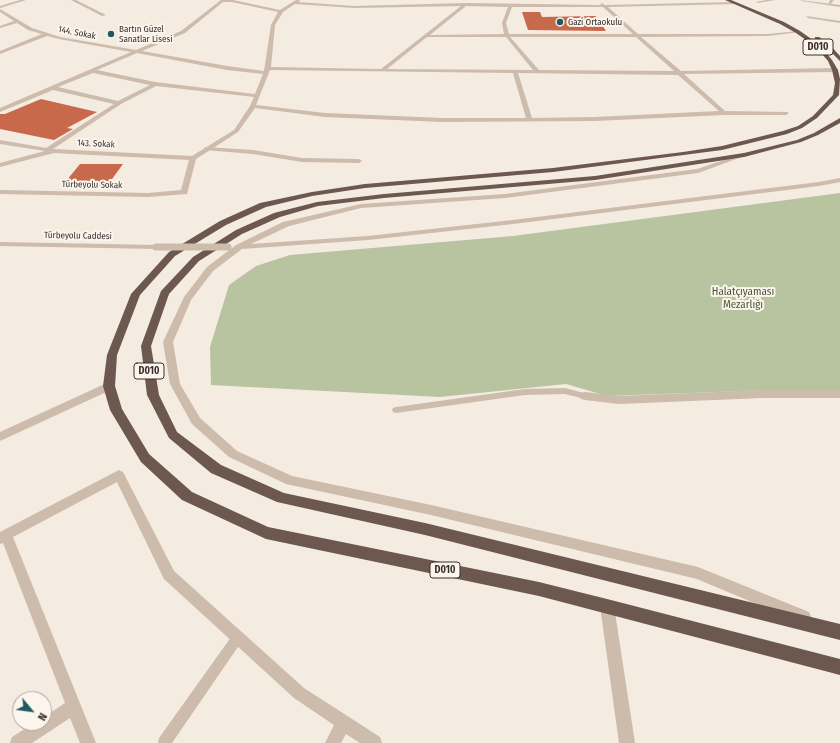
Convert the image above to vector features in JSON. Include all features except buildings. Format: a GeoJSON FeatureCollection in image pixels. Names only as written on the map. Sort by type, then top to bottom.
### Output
{"type":"FeatureCollection","features":[{"type":"Feature","properties":{"kind":"highway","name":"D010"},"geometry":{"type":"LineString","coordinates":[[726,2],[735,2],[806,31],[827,45],[840,59]]}},
{"type":"Feature","properties":{"kind":"highway","name":"D010"},"geometry":{"type":"LineString","coordinates":[[735,2],[782,23],[798,32],[818,46],[835,70],[838,83],[836,96],[816,117],[800,128],[722,148],[683,154],[553,170],[365,186],[312,194],[263,205],[222,222],[172,254],[136,294],[112,355],[109,386],[116,410],[145,458],[187,496],[266,533],[539,589],[840,667]]}},
{"type":"Feature","properties":{"kind":"highway","name":"D010"},"geometry":{"type":"LineString","coordinates":[[838,631],[433,531],[282,498],[216,469],[173,435],[153,395],[146,346],[164,293],[196,259],[239,232],[277,215],[317,204],[384,196],[595,178],[748,154],[799,141],[816,134],[840,120]]}},
{"type":"Feature","properties":{"kind":"street"},"geometry":{"type":"LineString","coordinates":[[0,6],[24,0]]}},
{"type":"Feature","properties":{"kind":"street"},"geometry":{"type":"LineString","coordinates":[[73,0],[104,15]]}},
{"type":"Feature","properties":{"kind":"street"},"geometry":{"type":"LineString","coordinates":[[0,110],[93,71],[135,51],[183,32],[216,4],[222,1],[231,0],[281,11]]}},
{"type":"Feature","properties":{"kind":"street"},"geometry":{"type":"LineString","coordinates":[[379,6],[387,0]]}},
{"type":"Feature","properties":{"kind":"street"},"geometry":{"type":"LineString","coordinates":[[383,70],[471,0]]}},
{"type":"Feature","properties":{"kind":"street"},"geometry":{"type":"LineString","coordinates":[[598,0],[724,113]]}},
{"type":"Feature","properties":{"kind":"street"},"geometry":{"type":"LineString","coordinates":[[714,0],[726,2]]}},
{"type":"Feature","properties":{"kind":"street"},"geometry":{"type":"LineString","coordinates":[[802,0],[830,2],[840,6]]}},
{"type":"Feature","properties":{"kind":"street"},"geometry":{"type":"LineString","coordinates":[[193,158],[236,131],[253,106],[267,70],[272,25],[281,11],[297,1],[354,7],[464,5],[605,6],[726,2]]}},
{"type":"Feature","properties":{"kind":"street"},"geometry":{"type":"LineString","coordinates":[[510,6],[504,23],[508,36],[538,73]]}},
{"type":"Feature","properties":{"kind":"street","name":"144. Sokak"},"geometry":{"type":"LineString","coordinates":[[0,10],[30,29],[59,38],[227,68],[267,70],[680,74],[835,70]]}},
{"type":"Feature","properties":{"kind":"street"},"geometry":{"type":"LineString","coordinates":[[808,17],[840,22]]}},
{"type":"Feature","properties":{"kind":"street"},"geometry":{"type":"LineString","coordinates":[[0,27],[18,21]]}},
{"type":"Feature","properties":{"kind":"street"},"geometry":{"type":"LineString","coordinates":[[426,36],[768,35],[798,32]]}},
{"type":"Feature","properties":{"kind":"street"},"geometry":{"type":"LineString","coordinates":[[0,53],[47,34]]}},
{"type":"Feature","properties":{"kind":"street"},"geometry":{"type":"LineString","coordinates":[[93,71],[155,84],[256,96]]}},
{"type":"Feature","properties":{"kind":"street"},"geometry":{"type":"LineString","coordinates":[[515,72],[530,120]]}},
{"type":"Feature","properties":{"kind":"street"},"geometry":{"type":"LineString","coordinates":[[0,142],[50,150],[119,103],[155,84]]}},
{"type":"Feature","properties":{"kind":"street"},"geometry":{"type":"LineString","coordinates":[[53,88],[119,103]]}},
{"type":"Feature","properties":{"kind":"street"},"geometry":{"type":"LineString","coordinates":[[253,106],[325,115],[442,120],[595,119],[724,113],[786,113]]}},
{"type":"Feature","properties":{"kind":"street","name":"143. Sokak"},"geometry":{"type":"LineString","coordinates":[[0,166],[50,150],[193,158]]}},
{"type":"Feature","properties":{"kind":"street"},"geometry":{"type":"LineString","coordinates":[[748,154],[698,171],[505,196],[360,206],[286,224],[239,247],[210,269],[187,299],[168,342],[175,384],[196,421],[233,454],[290,481],[431,510],[698,574],[838,631]]}},
{"type":"Feature","properties":{"kind":"street","name":"Türbeyolu Sokak"},"geometry":{"type":"LineString","coordinates":[[0,192],[148,196],[184,192],[193,158]]}},
{"type":"Feature","properties":{"kind":"street","name":"Türbeyolu Caddesi"},"geometry":{"type":"LineString","coordinates":[[0,244],[239,247],[368,238],[513,222],[819,184],[840,180]]}},
{"type":"Feature","properties":{"kind":"street"},"geometry":{"type":"LineString","coordinates":[[0,437],[109,386]]}},
{"type":"Feature","properties":{"kind":"street"},"geometry":{"type":"LineString","coordinates":[[585,396],[619,400],[762,394],[840,394]]}},
{"type":"Feature","properties":{"kind":"street"},"geometry":{"type":"LineString","coordinates":[[88,743],[3,537],[119,475],[169,575],[299,693],[374,743]]}},
{"type":"Feature","properties":{"kind":"street"},"geometry":{"type":"LineString","coordinates":[[607,606],[627,743]]}},
{"type":"Feature","properties":{"kind":"street"},"geometry":{"type":"LineString","coordinates":[[18,743],[74,706]]}},
{"type":"Feature","properties":{"kind":"street"},"geometry":{"type":"LineString","coordinates":[[333,743],[343,723]]}},
{"type":"Feature","properties":{"kind":"lane"},"geometry":{"type":"LineString","coordinates":[[758,2],[772,0]]}},
{"type":"Feature","properties":{"kind":"lane"},"geometry":{"type":"LineString","coordinates":[[206,150],[253,152],[302,160],[359,161]]}},
{"type":"Feature","properties":{"kind":"lane"},"geometry":{"type":"LineString","coordinates":[[396,410],[525,392],[565,391],[585,396]]}},
{"type":"Feature","properties":{"kind":"lane"},"geometry":{"type":"LineString","coordinates":[[164,743],[238,637]]}},
{"type":"Feature","properties":{"kind":"green space","name":"Halatçıyaması Mezarlığı"},"geometry":{"type":"Polygon","coordinates":[[[840,193],[840,391],[771,390],[607,396],[566,384],[440,397],[211,385],[210,347],[229,285],[256,266],[290,255],[513,236],[840,193]]]}},
{"type":"Feature","properties":{"kind":"place","name":"Gazi Ortaokulu"},"geometry":{"type":"Point","coordinates":[560,22]}},
{"type":"Feature","properties":{"kind":"place","name":"Bartın Güzel Sanatlar Lisesi"},"geometry":{"type":"Point","coordinates":[111,34]}}]}
